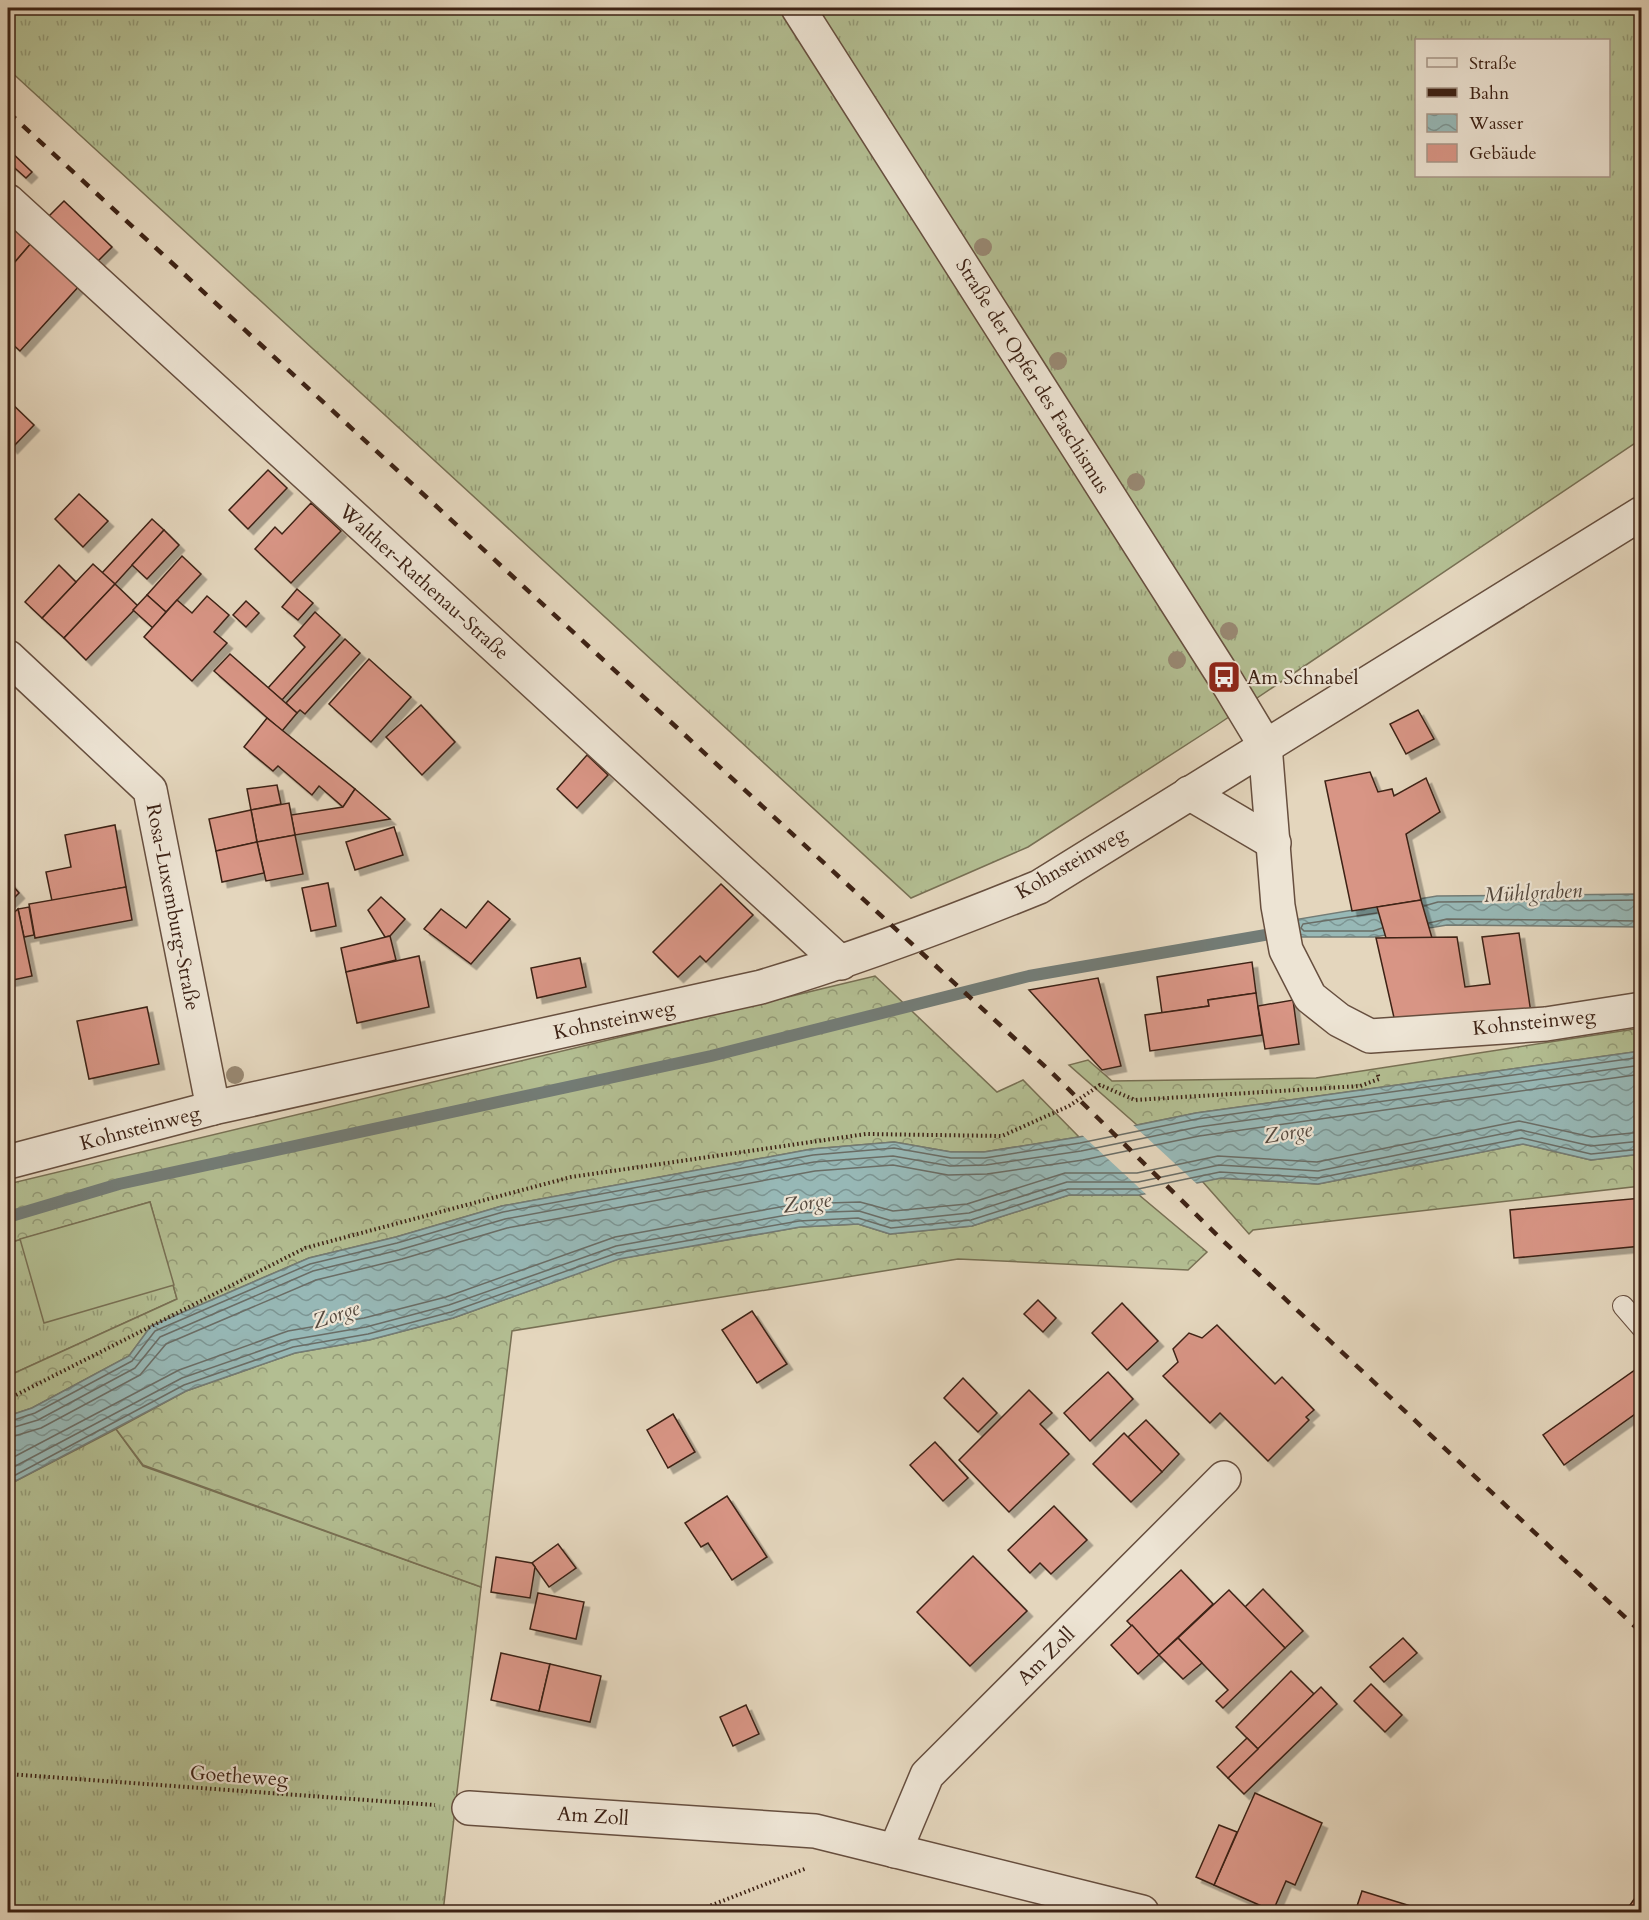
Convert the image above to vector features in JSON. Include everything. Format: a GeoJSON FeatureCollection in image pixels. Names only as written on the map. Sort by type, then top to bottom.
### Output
{"type":"FeatureCollection","features":[{"type":"Feature","properties":{"kind":"street","name":"Straße der Opfer des Faschismus"},"geometry":{"type":"LineString","coordinates":[[798,8],[1218,667],[1265,745]]}},
{"type":"Feature","properties":{"kind":"street","name":"Walther-Rathenau-Straße"},"geometry":{"type":"LineString","coordinates":[[8,201],[109,296],[841,963]]}},
{"type":"Feature","properties":{"kind":"street","name":"Kohnsteinweg"},"geometry":{"type":"LineString","coordinates":[[8,1162],[213,1108],[761,987],[841,963],[928,932],[1040,887],[1641,513]]}},
{"type":"Feature","properties":{"kind":"street","name":"Rosa-Luxemburg-Straße"},"geometry":{"type":"LineString","coordinates":[[8,657],[150,790],[213,1108]]}},
{"type":"Feature","properties":{"kind":"street"},"geometry":{"type":"LineString","coordinates":[[1265,745],[1278,906],[1286,950],[1310,997],[1339,1020],[1370,1036]]}},
{"type":"Feature","properties":{"kind":"street"},"geometry":{"type":"LineString","coordinates":[[1189,793],[1274,843]]}},
{"type":"Feature","properties":{"kind":"street","name":"Kohnsteinweg"},"geometry":{"type":"LineString","coordinates":[[1370,1036],[1546,1024],[1641,1009]]}},
{"type":"Feature","properties":{"kind":"street","name":"Am Zoll"},"geometry":{"type":"LineString","coordinates":[[895,1851],[927,1775],[1224,1478]]}},
{"type":"Feature","properties":{"kind":"street","name":"Am Zoll"},"geometry":{"type":"LineString","coordinates":[[469,1808],[815,1831],[1142,1912]]}},
{"type":"Feature","properties":{"kind":"lane"},"geometry":{"type":"LineString","coordinates":[[1623,1306],[1641,1328]]}},
{"type":"Feature","properties":{"kind":"path"},"geometry":{"type":"LineString","coordinates":[[8,1399],[305,1248],[571,1177],[866,1134],[1002,1136],[1069,1106],[1100,1085],[1135,1100],[1360,1086],[1379,1079],[1370,1036]]}},
{"type":"Feature","properties":{"kind":"path","name":"Goetheweg"},"geometry":{"type":"LineString","coordinates":[[8,1774],[469,1808]]}},
{"type":"Feature","properties":{"kind":"path"},"geometry":{"type":"LineString","coordinates":[[694,1912],[813,1865]]}},
{"type":"Feature","properties":{"kind":"green space"},"geometry":{"type":"Polygon","coordinates":[[[8,8],[1641,8],[1641,439],[1217,725],[1028,847],[911,898],[8,69],[8,8]]]}},
{"type":"Feature","properties":{"kind":"green space"},"geometry":{"type":"Polygon","coordinates":[[[875,976],[997,1092],[1023,1080],[1079,1137],[984,1152],[951,1152],[894,1142],[812,1149],[502,1206],[396,1237],[309,1258],[151,1326],[129,1356],[32,1408],[8,1416],[8,1376],[177,1299],[150,1202],[8,1243],[8,1184],[875,976]]]}},
{"type":"Feature","properties":{"kind":"green space"},"geometry":{"type":"Polygon","coordinates":[[[1641,1028],[1641,1051],[1196,1113],[1137,1125],[1069,1065],[1088,1060],[1112,1081],[1316,1078],[1641,1028]]]}},
{"type":"Feature","properties":{"kind":"green space"},"geometry":{"type":"Polygon","coordinates":[[[1523,1144],[1591,1160],[1641,1154],[1641,1186],[1253,1230],[1249,1234],[1202,1181],[1221,1178],[1318,1184],[1523,1144]]]}},
{"type":"Feature","properties":{"kind":"green space"},"geometry":{"type":"Polygon","coordinates":[[[1069,1195],[1139,1195],[1207,1252],[1188,1270],[958,1259],[512,1331],[481,1587],[143,1465],[116,1429],[186,1391],[295,1353],[369,1340],[453,1318],[618,1259],[800,1227],[858,1224],[890,1234],[972,1226],[1069,1195]]]}},
{"type":"Feature","properties":{"kind":"green space"},"geometry":{"type":"Polygon","coordinates":[[[150,1202],[177,1299],[8,1376],[8,1243],[150,1202]]]}},
{"type":"Feature","properties":{"kind":"green space"},"geometry":{"type":"Polygon","coordinates":[[[150,1202],[174,1285],[44,1323],[20,1239],[150,1202]]]}},
{"type":"Feature","properties":{"kind":"green space"},"geometry":{"type":"Polygon","coordinates":[[[116,1429],[143,1466],[481,1587],[443,1912],[8,1912],[8,1485],[116,1429]]]}},
{"type":"Feature","properties":{"kind":"water"},"geometry":{"type":"Polygon","coordinates":[[[1641,894],[1641,927],[1447,925],[1374,937],[1296,937],[1293,920],[1437,896],[1641,894]]]}},
{"type":"Feature","properties":{"kind":"water","name":"Zorge"},"geometry":{"type":"Polygon","coordinates":[[[1641,1051],[1641,1154],[1591,1160],[1523,1144],[1318,1184],[1221,1178],[1139,1195],[1069,1195],[972,1226],[890,1234],[858,1224],[800,1227],[619,1259],[453,1318],[369,1340],[295,1353],[186,1391],[8,1485],[8,1416],[32,1408],[129,1356],[151,1326],[309,1258],[396,1237],[502,1206],[812,1149],[894,1142],[951,1152],[984,1152],[1079,1137],[1196,1113],[1641,1051]]]}},
{"type":"Feature","properties":{"kind":"pier"},"geometry":{"type":"Polygon","coordinates":[[[1131,1123],[1198,1185],[1148,1196],[1081,1134],[1131,1123]]]}},
{"type":"Feature","properties":{"kind":"building"},"geometry":{"type":"Polygon","coordinates":[[[8,149],[32,172],[26,178],[8,162],[8,149]]]}},
{"type":"Feature","properties":{"kind":"building"},"geometry":{"type":"Polygon","coordinates":[[[64,201],[112,247],[96,263],[48,217],[64,201]]]}},
{"type":"Feature","properties":{"kind":"building"},"geometry":{"type":"Polygon","coordinates":[[[8,218],[33,241],[8,270],[8,218]]]}},
{"type":"Feature","properties":{"kind":"building"},"geometry":{"type":"Polygon","coordinates":[[[33,241],[80,285],[20,351],[8,340],[8,332],[13,326],[8,322],[8,270],[33,241]]]}},
{"type":"Feature","properties":{"kind":"building"},"geometry":{"type":"Polygon","coordinates":[[[8,400],[34,425],[12,448],[8,443],[8,400]]]}},
{"type":"Feature","properties":{"kind":"building"},"geometry":{"type":"Polygon","coordinates":[[[268,470],[287,488],[248,529],[229,510],[268,470]]]}},
{"type":"Feature","properties":{"kind":"building"},"geometry":{"type":"Polygon","coordinates":[[[79,494],[108,521],[83,547],[55,519],[79,494]]]}},
{"type":"Feature","properties":{"kind":"building"},"geometry":{"type":"Polygon","coordinates":[[[311,503],[341,531],[291,583],[255,549],[275,527],[282,534],[311,503]]]}},
{"type":"Feature","properties":{"kind":"building"},"geometry":{"type":"Polygon","coordinates":[[[152,519],[164,530],[115,584],[102,573],[152,519]]]}},
{"type":"Feature","properties":{"kind":"building"},"geometry":{"type":"Polygon","coordinates":[[[164,530],[179,545],[147,579],[132,565],[164,530]]]}},
{"type":"Feature","properties":{"kind":"building"},"geometry":{"type":"Polygon","coordinates":[[[182,556],[201,574],[166,612],[147,595],[182,556]]]}},
{"type":"Feature","properties":{"kind":"building"},"geometry":{"type":"Polygon","coordinates":[[[93,564],[115,584],[64,638],[42,618],[93,564]]]}},
{"type":"Feature","properties":{"kind":"building"},"geometry":{"type":"Polygon","coordinates":[[[59,565],[76,582],[42,618],[25,602],[59,565]]]}},
{"type":"Feature","properties":{"kind":"building"},"geometry":{"type":"Polygon","coordinates":[[[115,584],[138,606],[86,660],[64,638],[115,584]]]}},
{"type":"Feature","properties":{"kind":"building"},"geometry":{"type":"Polygon","coordinates":[[[297,589],[313,603],[298,620],[282,607],[297,589]]]}},
{"type":"Feature","properties":{"kind":"building"},"geometry":{"type":"Polygon","coordinates":[[[147,595],[166,612],[153,628],[133,610],[147,595]]]}},
{"type":"Feature","properties":{"kind":"building"},"geometry":{"type":"Polygon","coordinates":[[[207,596],[229,615],[214,632],[227,643],[192,681],[144,637],[177,600],[192,613],[207,596]]]}},
{"type":"Feature","properties":{"kind":"building"},"geometry":{"type":"Polygon","coordinates":[[[246,601],[259,613],[246,627],[233,615],[246,601]]]}},
{"type":"Feature","properties":{"kind":"building"},"geometry":{"type":"Polygon","coordinates":[[[315,612],[340,635],[282,700],[268,688],[305,647],[294,636],[315,612]]]}},
{"type":"Feature","properties":{"kind":"building"},"geometry":{"type":"Polygon","coordinates":[[[345,639],[360,653],[305,714],[300,710],[297,713],[286,703],[345,639]]]}},
{"type":"Feature","properties":{"kind":"building"},"geometry":{"type":"Polygon","coordinates":[[[230,654],[297,713],[282,731],[214,671],[230,654]]]}},
{"type":"Feature","properties":{"kind":"building"},"geometry":{"type":"Polygon","coordinates":[[[369,659],[411,697],[371,742],[329,704],[369,659]]]}},
{"type":"Feature","properties":{"kind":"building"},"geometry":{"type":"Polygon","coordinates":[[[421,705],[455,742],[422,775],[386,737],[421,705]]]}},
{"type":"Feature","properties":{"kind":"building"},"geometry":{"type":"Polygon","coordinates":[[[1418,710],[1434,739],[1406,754],[1390,724],[1418,710]]]}},
{"type":"Feature","properties":{"kind":"building"},"geometry":{"type":"Polygon","coordinates":[[[267,718],[355,789],[343,807],[319,786],[312,795],[278,766],[273,771],[244,747],[267,718]]]}},
{"type":"Feature","properties":{"kind":"building"},"geometry":{"type":"Polygon","coordinates":[[[587,755],[608,775],[577,808],[557,789],[587,755]]]}},
{"type":"Feature","properties":{"kind":"building"},"geometry":{"type":"Polygon","coordinates":[[[1370,772],[1378,792],[1392,789],[1394,796],[1426,778],[1440,812],[1406,834],[1421,900],[1352,911],[1325,781],[1370,772]]]}},
{"type":"Feature","properties":{"kind":"building"},"geometry":{"type":"Polygon","coordinates":[[[277,785],[281,804],[251,810],[247,789],[277,785]]]}},
{"type":"Feature","properties":{"kind":"building"},"geometry":{"type":"Polygon","coordinates":[[[355,789],[390,819],[295,835],[291,815],[343,807],[355,789]]]}},
{"type":"Feature","properties":{"kind":"building"},"geometry":{"type":"Polygon","coordinates":[[[289,803],[295,835],[257,842],[251,810],[289,803]]]}},
{"type":"Feature","properties":{"kind":"building"},"geometry":{"type":"Polygon","coordinates":[[[251,810],[257,842],[216,851],[209,819],[251,810]]]}},
{"type":"Feature","properties":{"kind":"building"},"geometry":{"type":"Polygon","coordinates":[[[115,825],[126,887],[52,901],[46,872],[71,867],[65,835],[115,825]]]}},
{"type":"Feature","properties":{"kind":"building"},"geometry":{"type":"Polygon","coordinates":[[[394,827],[403,855],[355,870],[346,842],[394,827]]]}},
{"type":"Feature","properties":{"kind":"building"},"geometry":{"type":"Polygon","coordinates":[[[295,835],[303,874],[266,881],[257,842],[295,835]]]}},
{"type":"Feature","properties":{"kind":"building"},"geometry":{"type":"Polygon","coordinates":[[[257,842],[264,873],[222,882],[216,851],[257,842]]]}},
{"type":"Feature","properties":{"kind":"building"},"geometry":{"type":"Polygon","coordinates":[[[8,880],[19,893],[8,904],[8,880]]]}},
{"type":"Feature","properties":{"kind":"building"},"geometry":{"type":"Polygon","coordinates":[[[328,883],[336,926],[311,931],[302,888],[328,883]]]}},
{"type":"Feature","properties":{"kind":"building"},"geometry":{"type":"Polygon","coordinates":[[[721,884],[753,915],[706,962],[700,956],[678,977],[653,952],[721,884]]]}},
{"type":"Feature","properties":{"kind":"building"},"geometry":{"type":"Polygon","coordinates":[[[126,887],[132,920],[35,938],[29,904],[126,887]]]}},
{"type":"Feature","properties":{"kind":"building"},"geometry":{"type":"Polygon","coordinates":[[[381,897],[405,919],[390,936],[385,937],[368,910],[381,897]]]}},
{"type":"Feature","properties":{"kind":"building"},"geometry":{"type":"Polygon","coordinates":[[[1421,900],[1432,938],[1386,938],[1377,907],[1421,900]]]}},
{"type":"Feature","properties":{"kind":"building"},"geometry":{"type":"Polygon","coordinates":[[[488,901],[510,919],[471,964],[424,929],[441,909],[466,928],[488,901]]]}},
{"type":"Feature","properties":{"kind":"building"},"geometry":{"type":"Polygon","coordinates":[[[29,907],[34,935],[24,937],[18,909],[29,907]]]}},
{"type":"Feature","properties":{"kind":"building"},"geometry":{"type":"Polygon","coordinates":[[[18,909],[32,976],[8,981],[8,918],[18,909]]]}},
{"type":"Feature","properties":{"kind":"building"},"geometry":{"type":"Polygon","coordinates":[[[1519,933],[1531,1013],[1395,1022],[1376,938],[1457,937],[1465,987],[1490,984],[1482,937],[1519,933]]]}},
{"type":"Feature","properties":{"kind":"building"},"geometry":{"type":"Polygon","coordinates":[[[390,936],[396,960],[346,972],[341,948],[390,936]]]}},
{"type":"Feature","properties":{"kind":"building"},"geometry":{"type":"Polygon","coordinates":[[[419,956],[429,1007],[357,1023],[346,972],[419,956]]]}},
{"type":"Feature","properties":{"kind":"building"},"geometry":{"type":"Polygon","coordinates":[[[580,958],[586,987],[537,998],[531,968],[580,958]]]}},
{"type":"Feature","properties":{"kind":"building"},"geometry":{"type":"Polygon","coordinates":[[[1252,962],[1256,993],[1208,1000],[1209,1006],[1162,1013],[1157,977],[1252,962]]]}},
{"type":"Feature","properties":{"kind":"building"},"geometry":{"type":"Polygon","coordinates":[[[1098,978],[1121,1066],[1102,1070],[1029,990],[1098,978]]]}},
{"type":"Feature","properties":{"kind":"building"},"geometry":{"type":"Polygon","coordinates":[[[1256,993],[1262,1035],[1150,1051],[1145,1015],[1209,1006],[1208,1000],[1256,993]]]}},
{"type":"Feature","properties":{"kind":"building"},"geometry":{"type":"Polygon","coordinates":[[[1293,1000],[1299,1044],[1265,1049],[1258,1006],[1293,1000]]]}},
{"type":"Feature","properties":{"kind":"building"},"geometry":{"type":"Polygon","coordinates":[[[147,1007],[159,1064],[89,1079],[77,1021],[147,1007]]]}},
{"type":"Feature","properties":{"kind":"building"},"geometry":{"type":"Polygon","coordinates":[[[1642,1198],[1642,1246],[1514,1258],[1510,1210],[1642,1198]]]}},
{"type":"Feature","properties":{"kind":"building"},"geometry":{"type":"Polygon","coordinates":[[[1038,1300],[1056,1318],[1043,1332],[1024,1314],[1038,1300]]]}},
{"type":"Feature","properties":{"kind":"building"},"geometry":{"type":"Polygon","coordinates":[[[1122,1303],[1158,1341],[1127,1370],[1092,1333],[1122,1303]]]}},
{"type":"Feature","properties":{"kind":"building"},"geometry":{"type":"Polygon","coordinates":[[[752,1311],[787,1364],[757,1383],[722,1330],[752,1311]]]}},
{"type":"Feature","properties":{"kind":"building"},"geometry":{"type":"Polygon","coordinates":[[[1217,1325],[1275,1384],[1282,1377],[1314,1410],[1306,1417],[1309,1420],[1268,1461],[1220,1413],[1210,1423],[1163,1376],[1178,1362],[1173,1349],[1189,1333],[1202,1338],[1217,1325]]]}},
{"type":"Feature","properties":{"kind":"building"},"geometry":{"type":"Polygon","coordinates":[[[1642,1365],[1642,1409],[1564,1465],[1543,1435],[1642,1365]]]}},
{"type":"Feature","properties":{"kind":"building"},"geometry":{"type":"Polygon","coordinates":[[[1108,1372],[1133,1399],[1090,1441],[1064,1413],[1108,1372]]]}},
{"type":"Feature","properties":{"kind":"building"},"geometry":{"type":"Polygon","coordinates":[[[963,1378],[997,1413],[978,1432],[944,1398],[963,1378]]]}},
{"type":"Feature","properties":{"kind":"building"},"geometry":{"type":"Polygon","coordinates":[[[1029,1390],[1052,1413],[1040,1424],[1069,1454],[1009,1512],[959,1460],[1029,1390]]]}},
{"type":"Feature","properties":{"kind":"building"},"geometry":{"type":"Polygon","coordinates":[[[673,1414],[695,1452],[668,1468],[647,1430],[673,1414]]]}},
{"type":"Feature","properties":{"kind":"building"},"geometry":{"type":"Polygon","coordinates":[[[1146,1420],[1179,1454],[1162,1472],[1128,1437],[1146,1420]]]}},
{"type":"Feature","properties":{"kind":"building"},"geometry":{"type":"Polygon","coordinates":[[[1124,1433],[1162,1472],[1131,1502],[1093,1464],[1124,1433]]]}},
{"type":"Feature","properties":{"kind":"building"},"geometry":{"type":"Polygon","coordinates":[[[935,1442],[968,1478],[943,1501],[910,1465],[935,1442]]]}},
{"type":"Feature","properties":{"kind":"building"},"geometry":{"type":"Polygon","coordinates":[[[727,1496],[767,1557],[732,1580],[708,1543],[701,1547],[685,1523],[727,1496]]]}},
{"type":"Feature","properties":{"kind":"building"},"geometry":{"type":"Polygon","coordinates":[[[1054,1506],[1087,1540],[1051,1574],[1040,1563],[1030,1573],[1008,1550],[1054,1506]]]}},
{"type":"Feature","properties":{"kind":"building"},"geometry":{"type":"Polygon","coordinates":[[[558,1544],[576,1568],[549,1587],[532,1563],[558,1544]]]}},
{"type":"Feature","properties":{"kind":"building"},"geometry":{"type":"Polygon","coordinates":[[[973,1556],[1027,1611],[970,1666],[917,1612],[973,1556]]]}},
{"type":"Feature","properties":{"kind":"building"},"geometry":{"type":"Polygon","coordinates":[[[496,1557],[532,1563],[535,1567],[530,1598],[491,1592],[496,1557]]]}},
{"type":"Feature","properties":{"kind":"building"},"geometry":{"type":"Polygon","coordinates":[[[1181,1570],[1213,1604],[1159,1655],[1127,1621],[1181,1570]]]}},
{"type":"Feature","properties":{"kind":"building"},"geometry":{"type":"Polygon","coordinates":[[[1263,1589],[1303,1631],[1285,1648],[1245,1607],[1263,1589]]]}},
{"type":"Feature","properties":{"kind":"building"},"geometry":{"type":"Polygon","coordinates":[[[1229,1590],[1285,1648],[1223,1708],[1216,1701],[1228,1690],[1178,1638],[1229,1590]]]}},
{"type":"Feature","properties":{"kind":"building"},"geometry":{"type":"Polygon","coordinates":[[[538,1593],[584,1602],[576,1639],[530,1629],[538,1593]]]}},
{"type":"Feature","properties":{"kind":"building"},"geometry":{"type":"Polygon","coordinates":[[[1132,1625],[1159,1655],[1138,1674],[1111,1645],[1132,1625]]]}},
{"type":"Feature","properties":{"kind":"building"},"geometry":{"type":"Polygon","coordinates":[[[1178,1638],[1202,1663],[1183,1679],[1159,1655],[1178,1638]]]}},
{"type":"Feature","properties":{"kind":"building"},"geometry":{"type":"Polygon","coordinates":[[[1403,1638],[1417,1653],[1384,1682],[1370,1667],[1403,1638]]]}},
{"type":"Feature","properties":{"kind":"building"},"geometry":{"type":"Polygon","coordinates":[[[501,1653],[550,1664],[539,1711],[491,1700],[501,1653]]]}},
{"type":"Feature","properties":{"kind":"building"},"geometry":{"type":"Polygon","coordinates":[[[550,1664],[601,1676],[590,1722],[539,1711],[550,1664]]]}},
{"type":"Feature","properties":{"kind":"building"},"geometry":{"type":"Polygon","coordinates":[[[1291,1671],[1314,1694],[1258,1749],[1236,1727],[1291,1671]]]}},
{"type":"Feature","properties":{"kind":"building"},"geometry":{"type":"Polygon","coordinates":[[[1371,1684],[1402,1715],[1385,1732],[1354,1701],[1371,1684]]]}},
{"type":"Feature","properties":{"kind":"building"},"geometry":{"type":"Polygon","coordinates":[[[1321,1687],[1337,1704],[1244,1794],[1228,1778],[1321,1687]]]}},
{"type":"Feature","properties":{"kind":"building"},"geometry":{"type":"Polygon","coordinates":[[[746,1705],[759,1734],[733,1746],[720,1717],[746,1705]]]}},
{"type":"Feature","properties":{"kind":"building"},"geometry":{"type":"Polygon","coordinates":[[[1247,1738],[1258,1749],[1228,1778],[1217,1767],[1247,1738]]]}},
{"type":"Feature","properties":{"kind":"building"},"geometry":{"type":"Polygon","coordinates":[[[1255,1793],[1322,1823],[1295,1885],[1286,1881],[1273,1911],[1214,1885],[1255,1793]]]}},
{"type":"Feature","properties":{"kind":"building"},"geometry":{"type":"Polygon","coordinates":[[[1219,1825],[1237,1832],[1214,1885],[1196,1877],[1219,1825]]]}},
{"type":"Feature","properties":{"kind":"building"},"geometry":{"type":"Polygon","coordinates":[[[1642,1888],[1642,1912],[1625,1912],[1642,1888]]]}},
{"type":"Feature","properties":{"kind":"building"},"geometry":{"type":"Polygon","coordinates":[[[1362,1891],[1430,1912],[1355,1912],[1362,1891]]]}},
{"type":"Feature","properties":{"kind":"waterway"},"geometry":{"type":"LineString","coordinates":[[8,1217],[119,1184],[711,1056],[1029,976],[1282,932]]}},
{"type":"Feature","properties":{"kind":"railway"},"geometry":{"type":"LineString","coordinates":[[8,112],[1050,1071],[1220,1238],[1642,1633]]}},
{"type":"Feature","properties":{"kind":"place","name":"Am Schnabel"},"geometry":{"type":"Point","coordinates":[1224,677]}},
{"type":"Feature","properties":{"kind":"water label","name":"Mühlgraben"},"geometry":{"type":"Point","coordinates":[1533,893]}}]}
